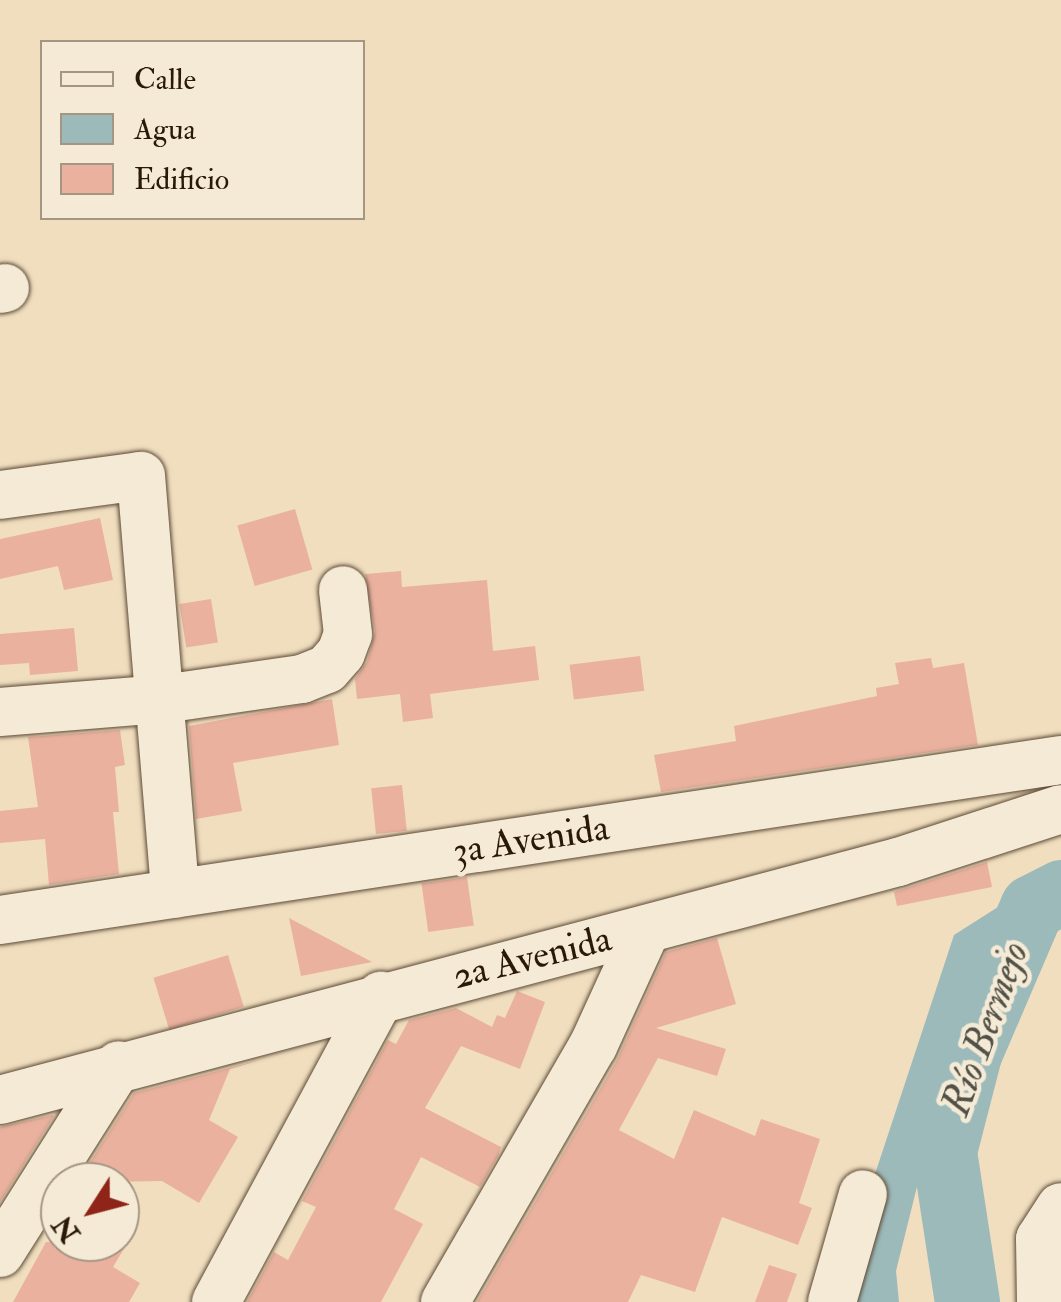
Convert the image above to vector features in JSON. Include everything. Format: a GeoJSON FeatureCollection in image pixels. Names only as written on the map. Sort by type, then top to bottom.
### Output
{"type":"FeatureCollection","features":[{"type":"Feature","properties":{"kind":"street"},"geometry":{"type":"LineString","coordinates":[[0,495],[141,476],[175,894]]}},
{"type":"Feature","properties":{"kind":"street"},"geometry":{"type":"LineString","coordinates":[[0,712],[162,699],[302,678],[327,669],[341,653],[348,634],[343,590]]}},
{"type":"Feature","properties":{"kind":"street","name":"3a Avenida"},"geometry":{"type":"LineString","coordinates":[[0,920],[1061,760]]}},
{"type":"Feature","properties":{"kind":"street","name":"2a Avenida"},"geometry":{"type":"LineString","coordinates":[[0,1100],[119,1065],[898,862],[1061,809]]}},
{"type":"Feature","properties":{"kind":"street"},"geometry":{"type":"LineString","coordinates":[[445,1302],[594,1046],[646,930]]}},
{"type":"Feature","properties":{"kind":"street"},"geometry":{"type":"LineString","coordinates":[[216,1302],[382,996]]}},
{"type":"Feature","properties":{"kind":"street"},"geometry":{"type":"LineString","coordinates":[[0,1253],[119,1065]]}},
{"type":"Feature","properties":{"kind":"street"},"geometry":{"type":"LineString","coordinates":[[832,1302],[862,1194]]}},
{"type":"Feature","properties":{"kind":"street"},"geometry":{"type":"LineString","coordinates":[[1042,1302],[1040,1239],[1061,1207]]}},
{"type":"Feature","properties":{"kind":"water"},"geometry":{"type":"Polygon","coordinates":[[[1061,867],[1061,912],[1004,946],[960,1014],[896,1271],[899,1302],[839,1302],[839,1283],[954,935],[1061,867]]]}},
{"type":"Feature","properties":{"kind":"building"},"geometry":{"type":"Polygon","coordinates":[[[295,509],[312,570],[255,586],[237,526],[295,509]]]}},
{"type":"Feature","properties":{"kind":"building"},"geometry":{"type":"Polygon","coordinates":[[[100,518],[113,580],[64,590],[58,566],[0,579],[0,539],[100,518]]]}},
{"type":"Feature","properties":{"kind":"building"},"geometry":{"type":"Polygon","coordinates":[[[401,571],[402,587],[487,580],[493,651],[535,646],[539,680],[430,694],[433,718],[403,722],[400,694],[357,699],[355,679],[367,662],[375,632],[365,574],[401,571]]]}},
{"type":"Feature","properties":{"kind":"building"},"geometry":{"type":"Polygon","coordinates":[[[211,599],[218,642],[186,647],[179,604],[211,599]]]}},
{"type":"Feature","properties":{"kind":"building"},"geometry":{"type":"Polygon","coordinates":[[[74,628],[78,671],[30,675],[29,663],[0,665],[0,634],[74,628]]]}},
{"type":"Feature","properties":{"kind":"building"},"geometry":{"type":"Polygon","coordinates":[[[640,656],[644,691],[574,699],[570,665],[640,656]]]}},
{"type":"Feature","properties":{"kind":"building"},"geometry":{"type":"Polygon","coordinates":[[[931,658],[933,668],[964,663],[978,745],[661,792],[654,755],[736,741],[734,726],[877,696],[876,688],[899,684],[895,663],[931,658]]]}},
{"type":"Feature","properties":{"kind":"building"},"geometry":{"type":"Polygon","coordinates":[[[332,699],[339,745],[233,763],[242,811],[196,819],[189,726],[332,699]]]}},
{"type":"Feature","properties":{"kind":"building"},"geometry":{"type":"Polygon","coordinates":[[[120,730],[125,765],[115,767],[119,812],[113,812],[119,874],[49,885],[45,839],[0,843],[0,811],[38,807],[28,737],[120,730]]]}},
{"type":"Feature","properties":{"kind":"building"},"geometry":{"type":"Polygon","coordinates":[[[402,785],[407,831],[376,834],[371,788],[402,785]]]}},
{"type":"Feature","properties":{"kind":"building"},"geometry":{"type":"Polygon","coordinates":[[[987,862],[992,887],[897,906],[894,892],[987,862]]]}},
{"type":"Feature","properties":{"kind":"building"},"geometry":{"type":"Polygon","coordinates":[[[467,877],[474,926],[428,932],[421,883],[467,877]]]}},
{"type":"Feature","properties":{"kind":"building"},"geometry":{"type":"Polygon","coordinates":[[[289,918],[372,962],[301,976],[289,918]]]}},
{"type":"Feature","properties":{"kind":"building"},"geometry":{"type":"Polygon","coordinates":[[[717,938],[736,1004],[656,1028],[726,1049],[717,1076],[658,1058],[619,1130],[674,1159],[694,1110],[755,1136],[761,1119],[820,1139],[799,1203],[812,1208],[798,1245],[722,1217],[695,1292],[641,1275],[628,1302],[477,1302],[617,1060],[666,952],[717,938]]]}},
{"type":"Feature","properties":{"kind":"building"},"geometry":{"type":"Polygon","coordinates":[[[228,955],[244,1007],[169,1029],[153,978],[228,955]]]}},
{"type":"Feature","properties":{"kind":"building"},"geometry":{"type":"Polygon","coordinates":[[[517,991],[545,1002],[520,1069],[461,1046],[425,1108],[501,1147],[498,1156],[480,1187],[421,1157],[394,1209],[423,1224],[381,1302],[247,1302],[274,1252],[288,1260],[316,1207],[302,1201],[388,1040],[396,1044],[409,1020],[456,1008],[492,1027],[497,1015],[505,1018],[517,991]]]}},
{"type":"Feature","properties":{"kind":"building"},"geometry":{"type":"Polygon","coordinates":[[[260,1060],[230,1069],[209,1120],[238,1137],[199,1203],[162,1181],[140,1181],[140,1162],[90,1162],[134,1093],[260,1060]]]}},
{"type":"Feature","properties":{"kind":"building"},"geometry":{"type":"Polygon","coordinates":[[[54,1116],[0,1202],[0,1127],[54,1116]]]}},
{"type":"Feature","properties":{"kind":"building"},"geometry":{"type":"Polygon","coordinates":[[[40,1253],[40,1262],[116,1262],[113,1267],[140,1283],[129,1302],[13,1302],[40,1253]]]}},
{"type":"Feature","properties":{"kind":"building"},"geometry":{"type":"Polygon","coordinates":[[[769,1265],[797,1274],[787,1302],[755,1302],[769,1265]]]}},
{"type":"Feature","properties":{"kind":"waterway","name":"Río Bermejo"},"geometry":{"type":"LineString","coordinates":[[967,1302],[944,1151],[969,1054],[1032,907],[1061,892]]}}]}
